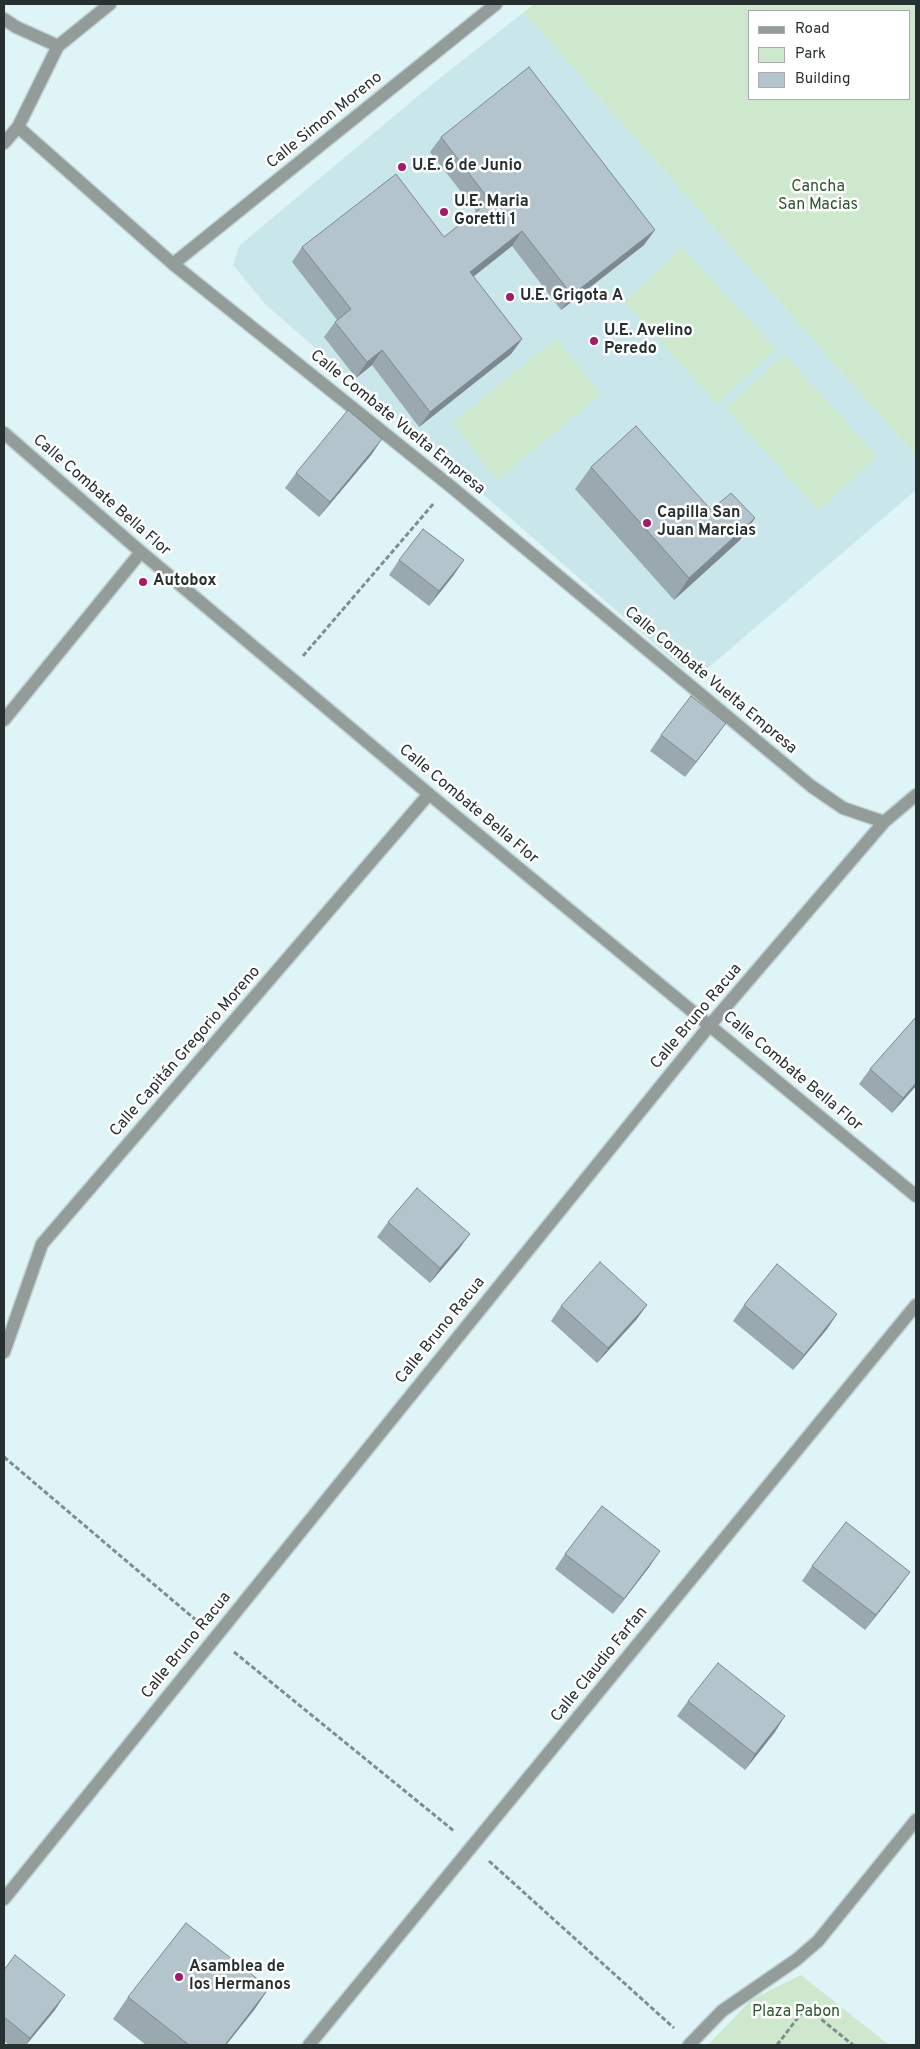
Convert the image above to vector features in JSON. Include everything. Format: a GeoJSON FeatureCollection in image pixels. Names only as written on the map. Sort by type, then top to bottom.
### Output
{"type":"FeatureCollection","features":[{"type":"Feature","properties":{"kind":"street"},"geometry":{"type":"LineString","coordinates":[[4,144],[18,127],[58,46],[110,4]]}},
{"type":"Feature","properties":{"kind":"street","name":"Calle Simon Moreno"},"geometry":{"type":"LineString","coordinates":[[173,264],[496,4]]}},
{"type":"Feature","properties":{"kind":"street"},"geometry":{"type":"LineString","coordinates":[[4,19],[16,28],[58,46]]}},
{"type":"Feature","properties":{"kind":"street","name":"Calle Combate Vuelta Empresa"},"geometry":{"type":"LineString","coordinates":[[18,127],[173,264],[449,485],[811,786],[843,808],[884,822]]}},
{"type":"Feature","properties":{"kind":"street","name":"Calle Combate Bella Flor"},"geometry":{"type":"LineString","coordinates":[[4,433],[141,552],[429,794],[916,1196]]}},
{"type":"Feature","properties":{"kind":"street"},"geometry":{"type":"LineString","coordinates":[[4,720],[141,552]]}},
{"type":"Feature","properties":{"kind":"street","name":"Calle Capitán Gregorio Moreno"},"geometry":{"type":"LineString","coordinates":[[5,1349],[42,1244],[429,794]]}},
{"type":"Feature","properties":{"kind":"street","name":"Calle Bruno Racua"},"geometry":{"type":"LineString","coordinates":[[4,1899],[710,1025],[884,822],[916,795]]}},
{"type":"Feature","properties":{"kind":"street","name":"Calle Claudio Farfan"},"geometry":{"type":"LineString","coordinates":[[309,2045],[916,1305]]}},
{"type":"Feature","properties":{"kind":"street"},"geometry":{"type":"LineString","coordinates":[[690,2044],[722,2011],[796,1960],[818,1941],[916,1820]]}},
{"type":"Feature","properties":{"kind":"path"},"geometry":{"type":"LineString","coordinates":[[287,675],[449,485]]}},
{"type":"Feature","properties":{"kind":"path"},"geometry":{"type":"LineString","coordinates":[[4,1457],[216,1637],[473,1846],[690,2044]]}},
{"type":"Feature","properties":{"kind":"path"},"geometry":{"type":"LineString","coordinates":[[777,2045],[806,2007],[853,2045]]}},
{"type":"Feature","properties":{"kind":"shaded area"},"geometry":{"type":"Polygon","coordinates":[[[524,12],[916,456],[916,490],[708,668],[681,667],[266,305],[233,265],[239,246],[425,90],[524,12]]]}},
{"type":"Feature","properties":{"kind":"green space","name":"Cancha San Macias"},"geometry":{"type":"Polygon","coordinates":[[[534,4],[916,4],[916,456],[524,12],[534,4]]]}},
{"type":"Feature","properties":{"kind":"green space"},"geometry":{"type":"Polygon","coordinates":[[[682,248],[776,349],[717,404],[624,302],[682,248]]]}},
{"type":"Feature","properties":{"kind":"green space"},"geometry":{"type":"Polygon","coordinates":[[[556,338],[601,394],[497,480],[452,423],[556,338]]]}},
{"type":"Feature","properties":{"kind":"green space"},"geometry":{"type":"Polygon","coordinates":[[[784,354],[877,456],[819,510],[725,408],[784,354]]]}},
{"type":"Feature","properties":{"kind":"green space","name":"Plaza Pabon"},"geometry":{"type":"Polygon","coordinates":[[[801,1975],[889,2045],[708,2045],[751,2000],[801,1975]]]}},
{"type":"Feature","properties":{"kind":"building"},"geometry":{"type":"Polygon","coordinates":[[[529,67],[655,230],[572,295],[522,231],[470,272],[522,339],[430,412],[382,350],[367,362],[335,322],[351,309],[302,247],[396,174],[444,237],[490,201],[441,137],[529,67]]]}},
{"type":"Feature","properties":{"kind":"building"},"geometry":{"type":"Polygon","coordinates":[[[348,410],[382,439],[330,502],[296,473],[348,410]]]}},
{"type":"Feature","properties":{"kind":"building"},"geometry":{"type":"Polygon","coordinates":[[[636,426],[711,510],[731,493],[755,518],[689,578],[591,467],[636,426]]]}},
{"type":"Feature","properties":{"kind":"building"},"geometry":{"type":"Polygon","coordinates":[[[423,529],[464,560],[439,591],[399,560],[423,529]]]}},
{"type":"Feature","properties":{"kind":"building"},"geometry":{"type":"Polygon","coordinates":[[[691,696],[726,723],[696,762],[661,735],[691,696]]]}},
{"type":"Feature","properties":{"kind":"building"},"geometry":{"type":"Polygon","coordinates":[[[916,1017],[916,1083],[903,1098],[870,1069],[916,1017]]]}},
{"type":"Feature","properties":{"kind":"building"},"geometry":{"type":"Polygon","coordinates":[[[417,1188],[470,1234],[440,1268],[388,1222],[417,1188]]]}},
{"type":"Feature","properties":{"kind":"building"},"geometry":{"type":"Polygon","coordinates":[[[600,1262],[647,1305],[608,1348],[561,1306],[600,1262]]]}},
{"type":"Feature","properties":{"kind":"building"},"geometry":{"type":"Polygon","coordinates":[[[777,1264],[837,1314],[804,1355],[744,1305],[777,1264]]]}},
{"type":"Feature","properties":{"kind":"building"},"geometry":{"type":"Polygon","coordinates":[[[602,1506],[660,1551],[624,1599],[565,1554],[602,1506]]]}},
{"type":"Feature","properties":{"kind":"building"},"geometry":{"type":"Polygon","coordinates":[[[846,1522],[910,1572],[876,1615],[812,1566],[846,1522]]]}},
{"type":"Feature","properties":{"kind":"building"},"geometry":{"type":"Polygon","coordinates":[[[718,1663],[785,1716],[755,1754],[688,1701],[718,1663]]]}},
{"type":"Feature","properties":{"kind":"building","name":"Asamblea de los Hermanos"},"geometry":{"type":"Polygon","coordinates":[[[186,1923],[269,1988],[225,2045],[189,2045],[128,1997],[186,1923]]]}},
{"type":"Feature","properties":{"kind":"building"},"geometry":{"type":"Polygon","coordinates":[[[15,1955],[65,1995],[30,2038],[4,2017],[4,1970],[15,1955]]]}},
{"type":"Feature","properties":{"kind":"place","name":"U.E. 6 de Junio"},"geometry":{"type":"Point","coordinates":[402,167]}},
{"type":"Feature","properties":{"kind":"place","name":"U.E. Maria Goretti 1"},"geometry":{"type":"Point","coordinates":[444,212]}},
{"type":"Feature","properties":{"kind":"place","name":"U.E. Grigota A"},"geometry":{"type":"Point","coordinates":[510,297]}},
{"type":"Feature","properties":{"kind":"place","name":"U.E. Avelino Peredo"},"geometry":{"type":"Point","coordinates":[594,341]}},
{"type":"Feature","properties":{"kind":"place","name":"Capilla San Juan Marcias"},"geometry":{"type":"Point","coordinates":[647,523]}},
{"type":"Feature","properties":{"kind":"place","name":"Autobox"},"geometry":{"type":"Point","coordinates":[143,582]}},
{"type":"Feature","properties":{"kind":"place","name":"Asamblea de los Hermanos"},"geometry":{"type":"Point","coordinates":[179,1977]}}]}
